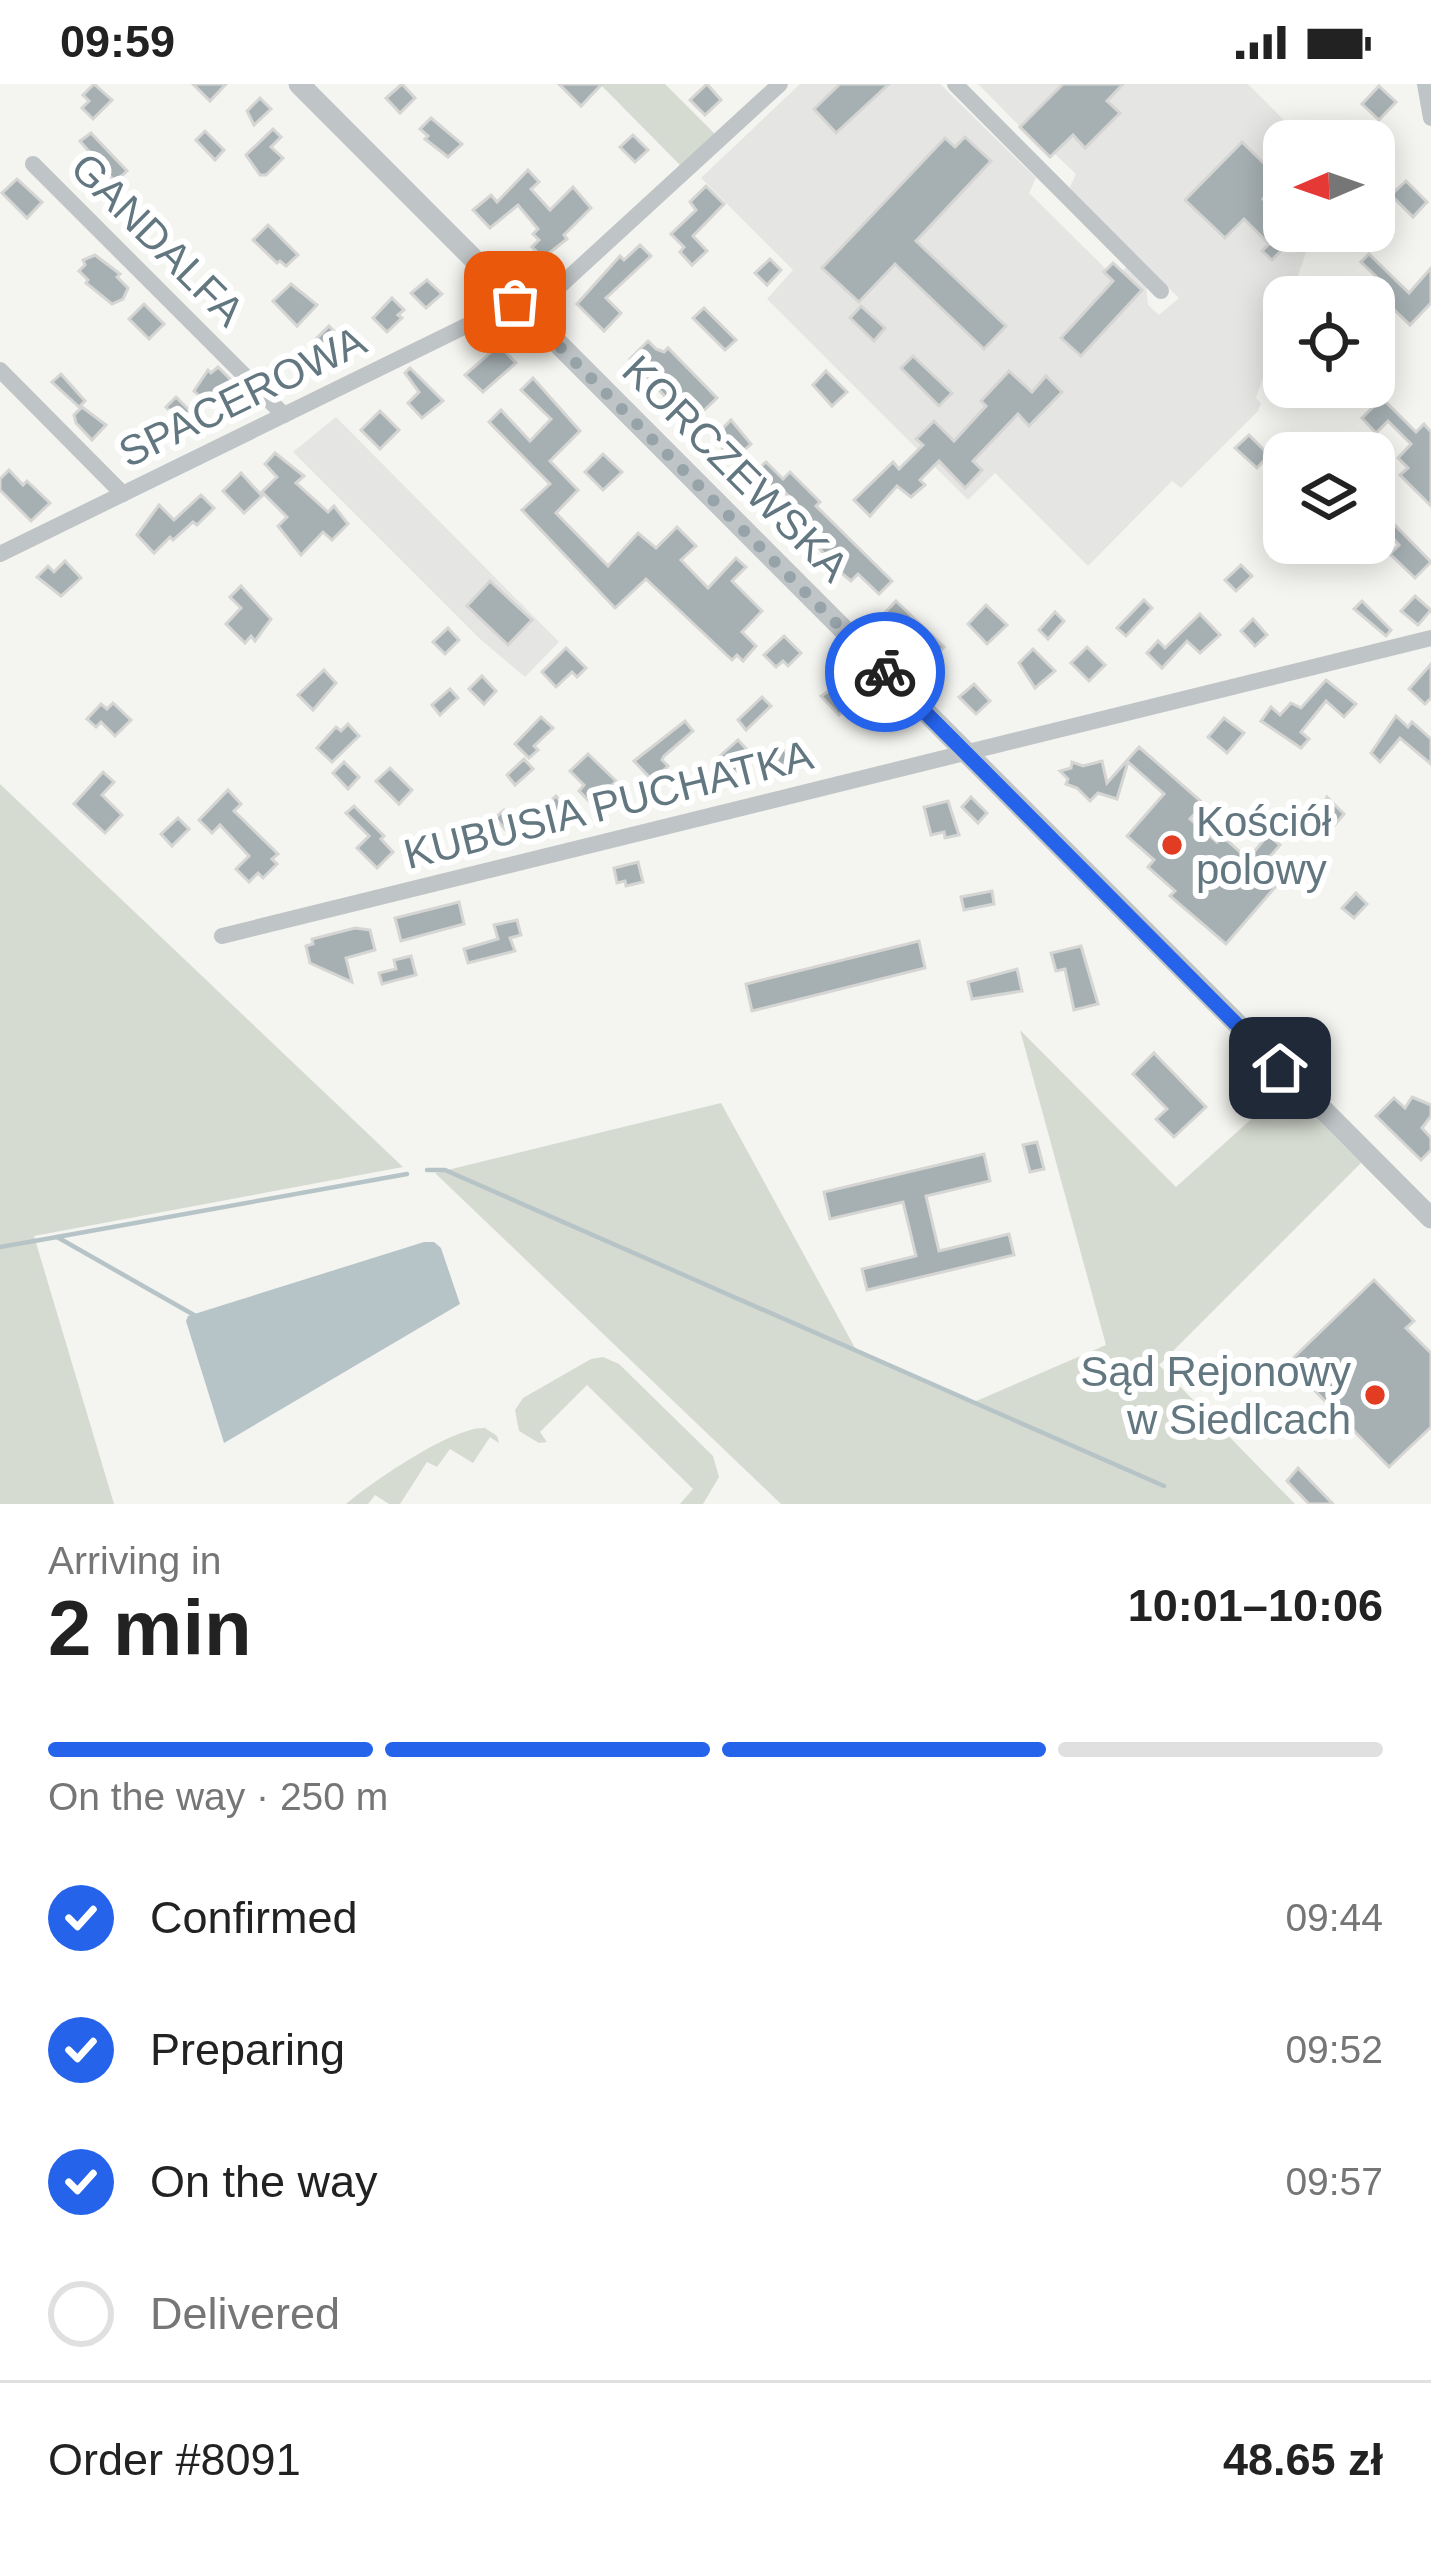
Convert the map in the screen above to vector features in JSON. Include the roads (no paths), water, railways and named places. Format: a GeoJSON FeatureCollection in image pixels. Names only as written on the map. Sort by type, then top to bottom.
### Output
{"type":"FeatureCollection","features":[{"type":"Feature","properties":{"kind":"street","name":"KORCZEWSKA"},"geometry":{"type":"LineString","coordinates":[[299,84],[1431,1218]]}},
{"type":"Feature","properties":{"kind":"street","name":"SPACEROWA"},"geometry":{"type":"LineString","coordinates":[[0,554],[284,416],[521,309],[780,84]]}},
{"type":"Feature","properties":{"kind":"street"},"geometry":{"type":"LineString","coordinates":[[955,84],[1161,291]]}},
{"type":"Feature","properties":{"kind":"street"},"geometry":{"type":"LineString","coordinates":[[1425,84],[1431,118]]}},
{"type":"Feature","properties":{"kind":"street","name":"GANDALFA"},"geometry":{"type":"LineString","coordinates":[[32,164],[284,416]]}},
{"type":"Feature","properties":{"kind":"street"},"geometry":{"type":"LineString","coordinates":[[0,370],[123,494]]}},
{"type":"Feature","properties":{"kind":"street","name":"KUBUSIA PUCHATKA"},"geometry":{"type":"LineString","coordinates":[[222,936],[1431,638]]}},
{"type":"Feature","properties":{"kind":"waterway"},"geometry":{"type":"LineString","coordinates":[[427,1170],[445,1170],[1164,1486]]}},
{"type":"Feature","properties":{"kind":"waterway"},"geometry":{"type":"LineString","coordinates":[[57,1237],[407,1174]]}},
{"type":"Feature","properties":{"kind":"waterway"},"geometry":{"type":"LineString","coordinates":[[0,1247],[57,1237],[194,1315]]}},
{"type":"Feature","properties":{"kind":"place","name":"Kościół polowy"},"geometry":{"type":"Point","coordinates":[1172,845]}},
{"type":"Feature","properties":{"kind":"place","name":"Sąd Rejonowy w Siedlcach"},"geometry":{"type":"Point","coordinates":[1375,1395]}}]}
